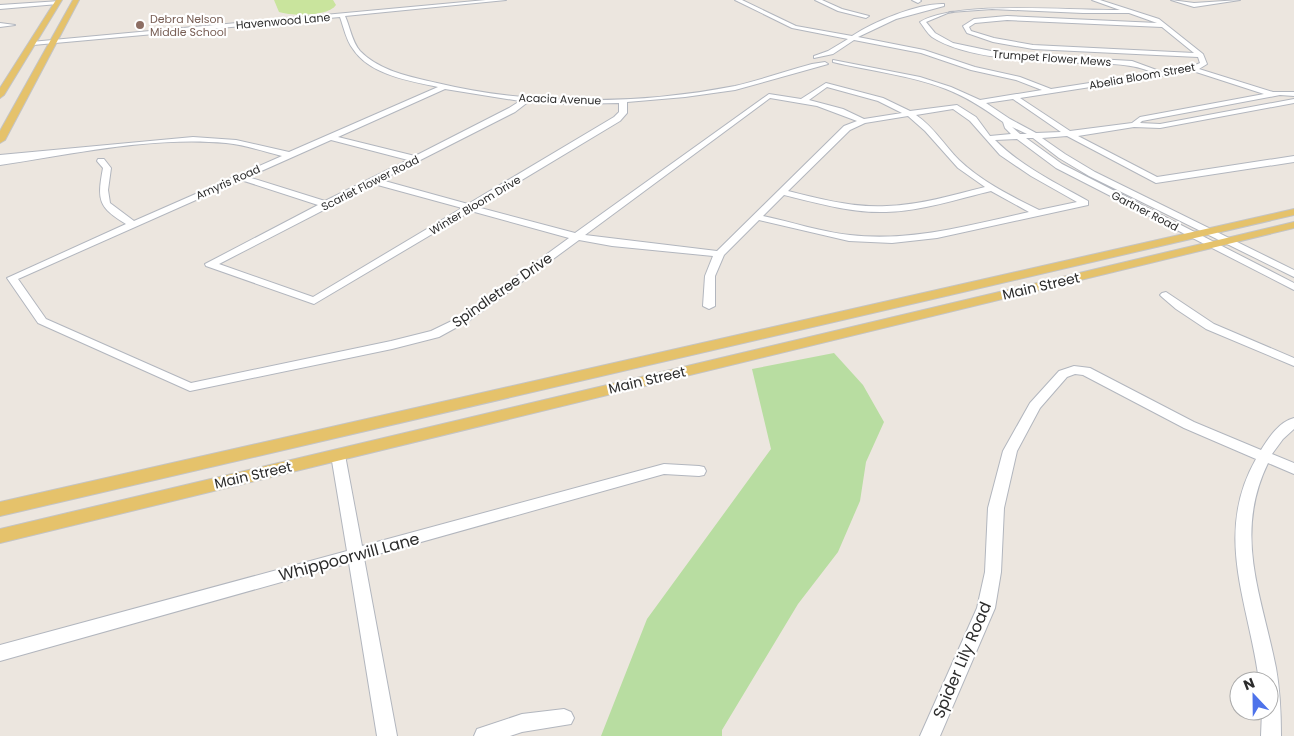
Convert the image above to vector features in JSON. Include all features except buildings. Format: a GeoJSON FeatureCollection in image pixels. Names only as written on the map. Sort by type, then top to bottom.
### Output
{"type":"FeatureCollection","features":[{"type":"Feature","properties":{"kind":"main road"},"geometry":{"type":"LineString","coordinates":[[0,95],[59,1],[76,0]]}},
{"type":"Feature","properties":{"kind":"main road"},"geometry":{"type":"LineString","coordinates":[[0,140],[76,0]]}},
{"type":"Feature","properties":{"kind":"main road","name":"Main Street"},"geometry":{"type":"LineString","coordinates":[[0,536],[1210,238],[1294,212]]}},
{"type":"Feature","properties":{"kind":"main road","name":"Main Street"},"geometry":{"type":"LineString","coordinates":[[0,509],[1192,235],[1227,241],[1294,225]]}},
{"type":"Feature","properties":{"kind":"street","name":"Havenwood Lane"},"geometry":{"type":"LineString","coordinates":[[33,43],[503,0]]}},
{"type":"Feature","properties":{"kind":"street"},"geometry":{"type":"LineString","coordinates":[[738,0],[794,27],[922,51],[967,67],[1018,78],[1051,91]]}},
{"type":"Feature","properties":{"kind":"street"},"geometry":{"type":"LineString","coordinates":[[818,0],[840,10],[866,16]]}},
{"type":"Feature","properties":{"kind":"street","name":"Abelia Bloom Street"},"geometry":{"type":"LineString","coordinates":[[979,102],[1193,69],[1204,64],[1201,55],[1157,20],[1095,0]]}},
{"type":"Feature","properties":{"kind":"street"},"geometry":{"type":"LineString","coordinates":[[1174,0],[1194,6],[1237,0]]}},
{"type":"Feature","properties":{"kind":"street"},"geometry":{"type":"LineString","coordinates":[[0,7],[59,1]]}},
{"type":"Feature","properties":{"kind":"street"},"geometry":{"type":"LineString","coordinates":[[809,65],[808,60],[816,56],[831,60],[854,38],[866,30],[898,17],[967,1]]}},
{"type":"Feature","properties":{"kind":"street"},"geometry":{"type":"LineString","coordinates":[[1027,2],[1044,10],[1052,19]]}},
{"type":"Feature","properties":{"kind":"street","name":"Trumpet Flower Mews"},"geometry":{"type":"LineString","coordinates":[[1131,11],[1095,12],[989,7],[965,8],[945,11],[922,22],[925,30],[935,39],[986,53],[1018,58],[1140,64],[1161,74]]}},
{"type":"Feature","properties":{"kind":"street","name":"Acacia Avenue"},"geometry":{"type":"LineString","coordinates":[[342,15],[351,39],[359,53],[383,68],[444,87],[527,99],[572,101],[623,100],[724,90],[771,80],[809,65],[831,60]]}},
{"type":"Feature","properties":{"kind":"street"},"geometry":{"type":"LineString","coordinates":[[1165,25],[1052,19],[988,18],[974,21],[966,26],[969,32],[985,39],[1016,44],[1201,55]]}},
{"type":"Feature","properties":{"kind":"street"},"geometry":{"type":"LineString","coordinates":[[0,25],[12,24]]}},
{"type":"Feature","properties":{"kind":"street"},"geometry":{"type":"LineString","coordinates":[[922,51],[952,44]]}},
{"type":"Feature","properties":{"kind":"street","name":"Gartner Road"},"geometry":{"type":"LineString","coordinates":[[831,60],[918,78],[950,88],[979,102],[1006,121],[1021,127],[1092,174],[1210,238],[1294,287]]}},
{"type":"Feature","properties":{"kind":"street"},"geometry":{"type":"LineString","coordinates":[[1193,69],[1294,100]]}},
{"type":"Feature","properties":{"kind":"street"},"geometry":{"type":"LineString","coordinates":[[803,101],[826,86],[863,94],[909,114],[927,128],[944,150],[961,166],[1037,213]]}},
{"type":"Feature","properties":{"kind":"street","name":"Amyris Road"},"geometry":{"type":"LineString","coordinates":[[190,387],[42,321],[12,278],[444,87]]}},
{"type":"Feature","properties":{"kind":"street"},"geometry":{"type":"LineString","coordinates":[[1134,125],[1140,119],[1275,95],[1294,94]]}},
{"type":"Feature","properties":{"kind":"street","name":"Spindletree Drive"},"geometry":{"type":"LineString","coordinates":[[190,387],[392,345],[435,334],[466,318],[770,96],[803,101]]}},
{"type":"Feature","properties":{"kind":"street"},"geometry":{"type":"LineString","coordinates":[[1014,96],[1069,134],[1156,180],[1294,159]]}},
{"type":"Feature","properties":{"kind":"street","name":"Scarlet Flower Road"},"geometry":{"type":"LineString","coordinates":[[314,301],[210,264],[512,110],[527,99]]}},
{"type":"Feature","properties":{"kind":"street","name":"Winter Bloom Drive"},"geometry":{"type":"LineString","coordinates":[[314,301],[616,119],[623,113],[623,100]]}},
{"type":"Feature","properties":{"kind":"street"},"geometry":{"type":"LineString","coordinates":[[988,138],[1069,134],[1134,125],[1160,126],[1283,104],[1294,100]]}},
{"type":"Feature","properties":{"kind":"street"},"geometry":{"type":"LineString","coordinates":[[803,101],[844,111],[863,121]]}},
{"type":"Feature","properties":{"kind":"street"},"geometry":{"type":"LineString","coordinates":[[709,306],[710,276],[719,254],[847,128],[863,121],[954,107],[973,119],[1003,153],[1034,174],[1085,203],[937,235],[892,240],[849,238],[757,217]]}},
{"type":"Feature","properties":{"kind":"street","name":"Gartner Road"},"geometry":{"type":"LineString","coordinates":[[1006,121],[1009,128],[1019,137],[1059,166],[1192,235]]}},
{"type":"Feature","properties":{"kind":"street"},"geometry":{"type":"LineString","coordinates":[[330,137],[416,159]]}},
{"type":"Feature","properties":{"kind":"street"},"geometry":{"type":"LineString","coordinates":[[0,157],[172,141],[219,140],[246,144],[289,156]]}},
{"type":"Feature","properties":{"kind":"street"},"geometry":{"type":"LineString","coordinates":[[0,162],[121,145]]}},
{"type":"Feature","properties":{"kind":"street"},"geometry":{"type":"LineString","coordinates":[[101,161],[107,168],[103,197],[108,209],[133,224]]}},
{"type":"Feature","properties":{"kind":"street"},"geometry":{"type":"LineString","coordinates":[[240,177],[327,205]]}},
{"type":"Feature","properties":{"kind":"street"},"geometry":{"type":"LineString","coordinates":[[373,181],[577,237],[612,243],[719,254]]}},
{"type":"Feature","properties":{"kind":"street"},"geometry":{"type":"LineString","coordinates":[[782,192],[847,207],[875,210],[913,205],[994,188]]}},
{"type":"Feature","properties":{"kind":"street"},"geometry":{"type":"LineString","coordinates":[[1227,241],[1294,274]]}},
{"type":"Feature","properties":{"kind":"street"},"geometry":{"type":"LineString","coordinates":[[1166,295],[1177,306],[1203,322],[1294,362]]}},
{"type":"Feature","properties":{"kind":"street","name":"Spider Lily Road"},"geometry":{"type":"LineString","coordinates":[[930,736],[982,619],[987,603],[993,572],[996,508],[1010,451],[1035,406],[1063,374],[1074,370],[1086,372],[1182,422],[1264,457]]}},
{"type":"Feature","properties":{"kind":"street"},"geometry":{"type":"LineString","coordinates":[[1271,736],[1270,680],[1248,596],[1242,549],[1243,521],[1249,490],[1264,457],[1276,438],[1294,422]]}},
{"type":"Feature","properties":{"kind":"street"},"geometry":{"type":"LineString","coordinates":[[338,454],[387,736]]}},
{"type":"Feature","properties":{"kind":"street"},"geometry":{"type":"LineString","coordinates":[[1264,457],[1294,469]]}},
{"type":"Feature","properties":{"kind":"street","name":"Whippoorwill Lane"},"geometry":{"type":"LineString","coordinates":[[0,653],[664,469],[699,471]]}},
{"type":"Feature","properties":{"kind":"street"},"geometry":{"type":"LineString","coordinates":[[484,736],[522,723],[564,718]]}},
{"type":"Feature","properties":{"kind":"green space"},"geometry":{"type":"Polygon","coordinates":[[[274,0],[333,0],[336,5],[332,9],[318,14],[292,14],[279,12],[274,0]]]}},
{"type":"Feature","properties":{"kind":"green space"},"geometry":{"type":"Polygon","coordinates":[[[834,353],[863,385],[884,422],[866,462],[860,501],[838,552],[798,604],[722,730],[722,736],[601,736],[647,619],[771,449],[752,369],[834,353]]]}},
{"type":"Feature","properties":{"kind":"place","name":"Debra Nelson Middle School"},"geometry":{"type":"Point","coordinates":[140,25]}}]}
